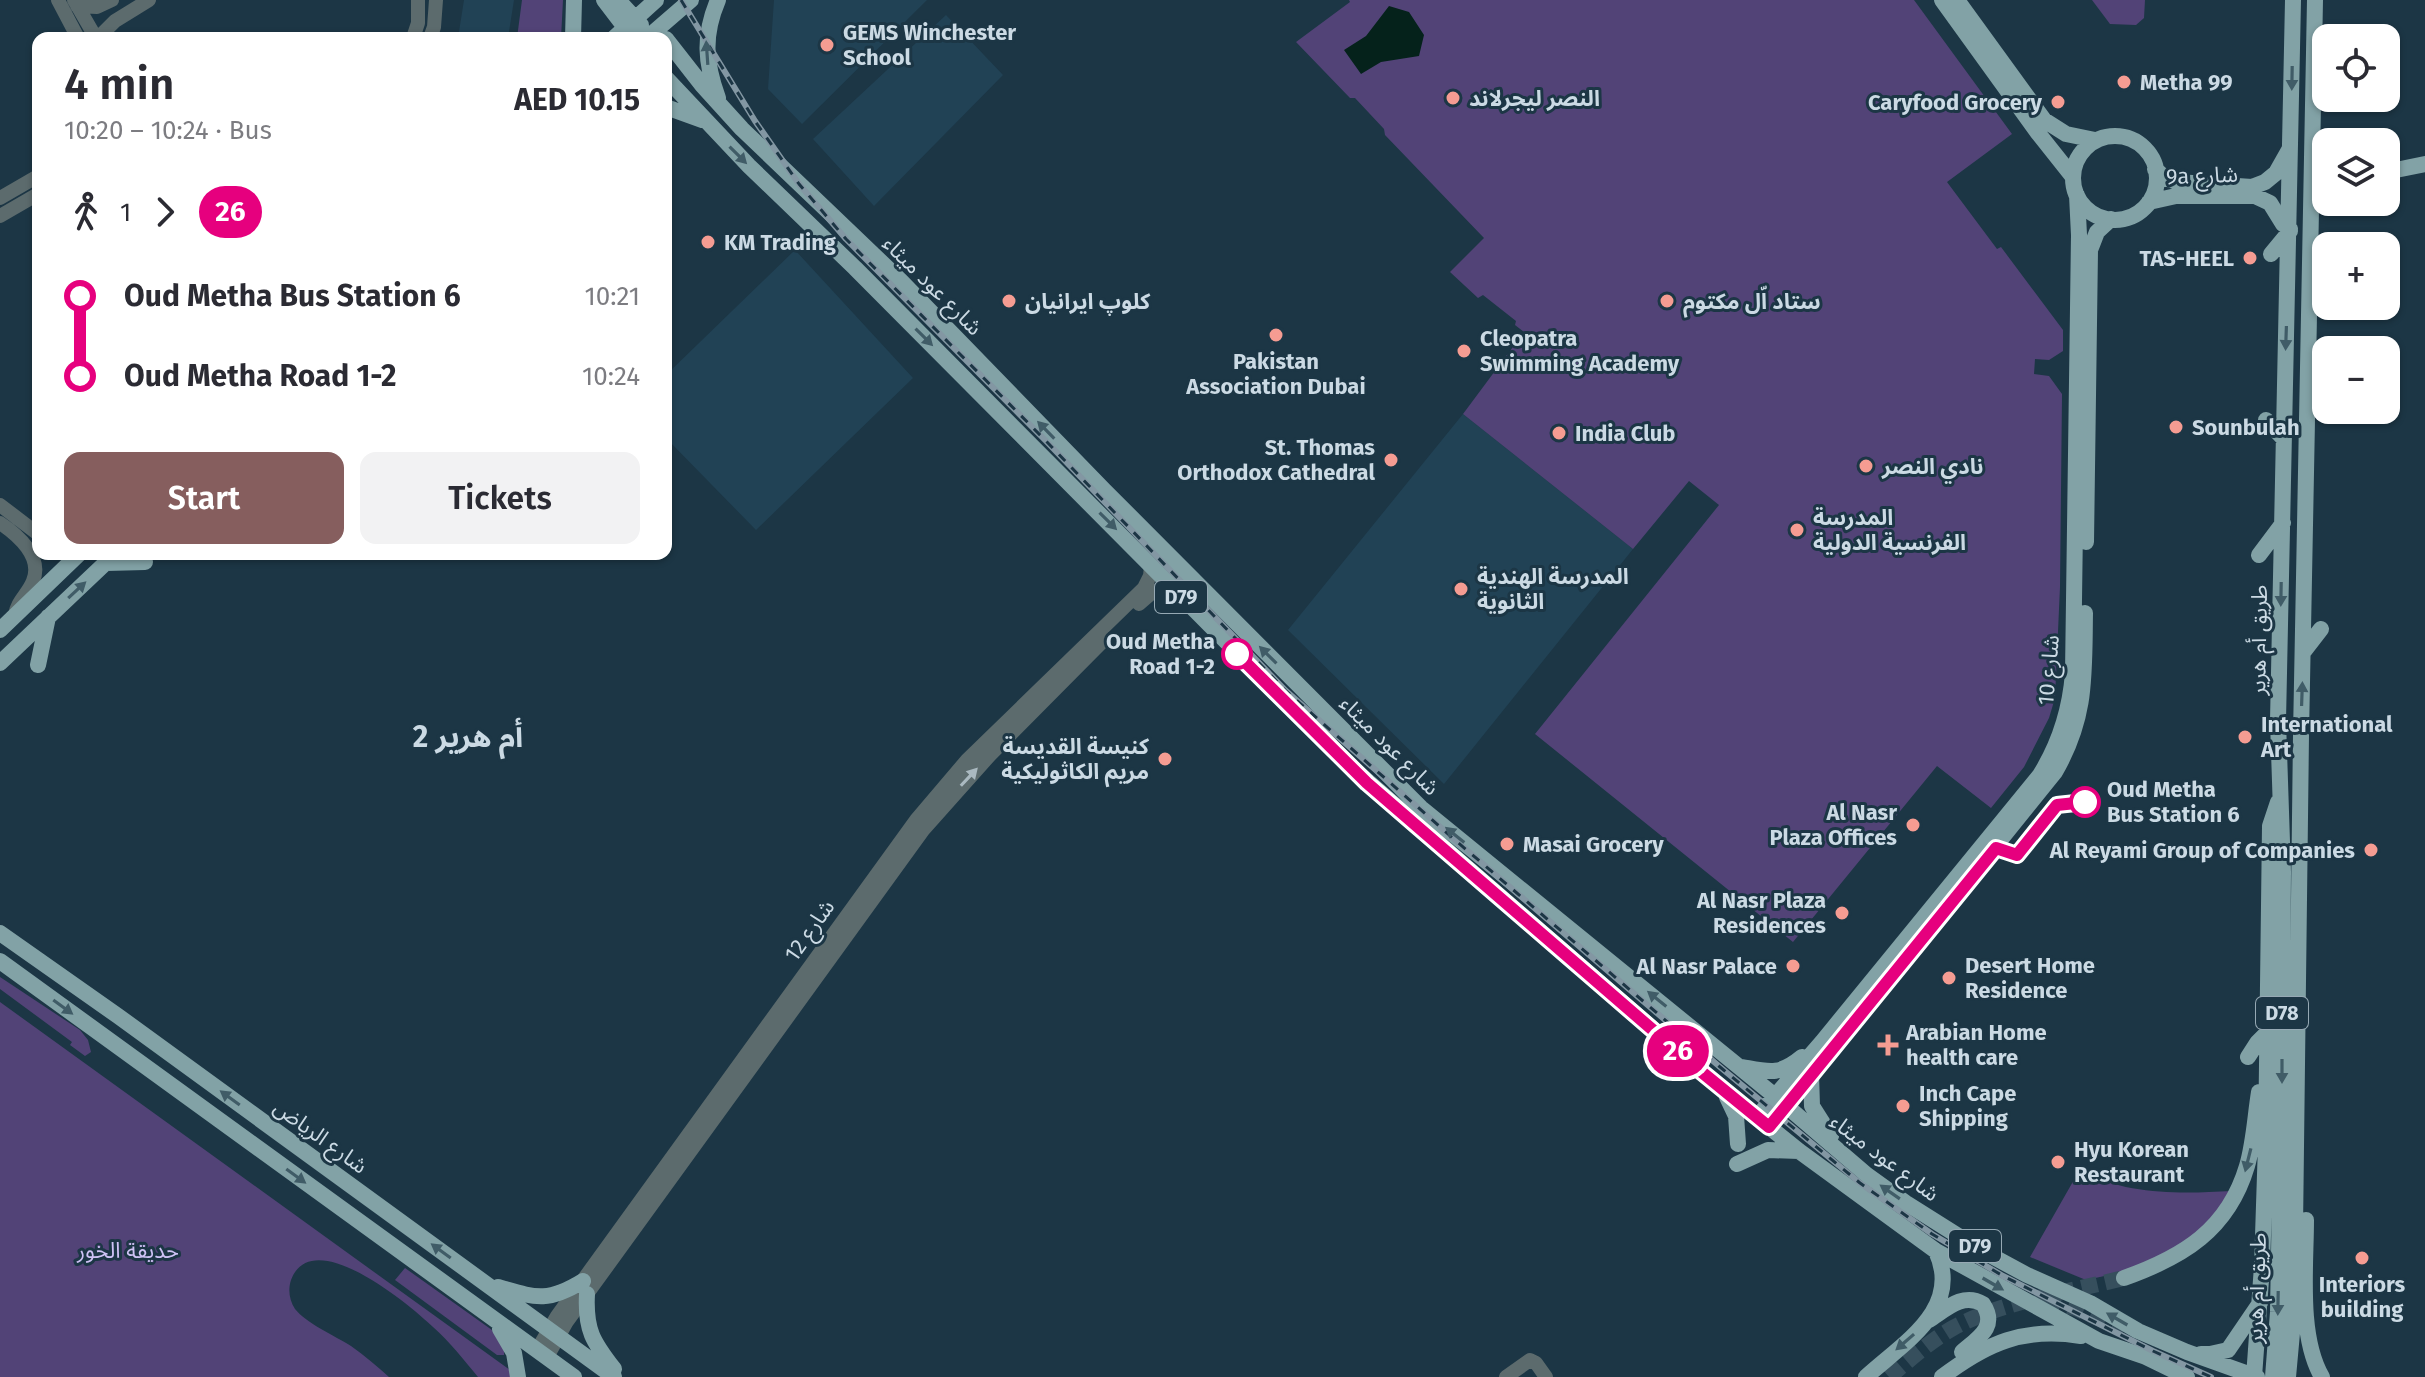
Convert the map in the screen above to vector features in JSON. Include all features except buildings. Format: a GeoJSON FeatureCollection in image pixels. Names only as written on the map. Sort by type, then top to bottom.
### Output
{"type":"FeatureCollection","features":[{"type":"Feature","properties":{"kind":"main road"},"geometry":{"type":"LineString","coordinates":[[573,32],[574,0]]}},
{"type":"Feature","properties":{"kind":"main road","name":"شارع عود ميثاء"},"geometry":{"type":"LineString","coordinates":[[604,0],[653,32]]}},
{"type":"Feature","properties":{"kind":"main road"},"geometry":{"type":"LineString","coordinates":[[618,0],[635,19]]}},
{"type":"Feature","properties":{"kind":"main road"},"geometry":{"type":"LineString","coordinates":[[663,32],[691,0]]}},
{"type":"Feature","properties":{"kind":"main road"},"geometry":{"type":"LineString","coordinates":[[718,0],[705,44],[707,63],[721,107]]}},
{"type":"Feature","properties":{"kind":"main road"},"geometry":{"type":"LineString","coordinates":[[1942,0],[2073,177],[2077,195],[2091,212],[2111,219],[2127,218],[2149,202],[2156,183],[2155,169],[2147,152],[2134,141],[2110,136],[2095,140],[2066,134],[2044,120],[1957,0]]}},
{"type":"Feature","properties":{"kind":"main road","name":"طريق أم هرير"},"geometry":{"type":"LineString","coordinates":[[2288,1377],[2294,1311],[2288,1228],[2278,721],[2293,0]]}},
{"type":"Feature","properties":{"kind":"main road","name":"طريق أم هرير"},"geometry":{"type":"LineString","coordinates":[[2317,24],[2318,3]]}},
{"type":"Feature","properties":{"kind":"main road","name":"شارع عود ميثاء"},"geometry":{"type":"LineString","coordinates":[[672,51],[721,107],[901,281],[1421,808],[1739,1066],[1867,1175],[1906,1203],[2027,1275],[2187,1352]]}},
{"type":"Feature","properties":{"kind":"main road","name":"شارع عود ميثاء"},"geometry":{"type":"LineString","coordinates":[[672,85],[703,120],[866,279],[1367,783],[1722,1089],[1799,1151],[1936,1251],[2099,1341],[2146,1357]]}},
{"type":"Feature","properties":{"kind":"main road"},"geometry":{"type":"LineString","coordinates":[[2000,110],[2020,108]]}},
{"type":"Feature","properties":{"kind":"main road"},"geometry":{"type":"LineString","coordinates":[[672,109],[703,120]]}},
{"type":"Feature","properties":{"kind":"main road"},"geometry":{"type":"LineString","coordinates":[[2073,177],[2079,156],[2095,140]]}},
{"type":"Feature","properties":{"kind":"main road","name":"9a شارع"},"geometry":{"type":"LineString","coordinates":[[2149,202],[2245,188],[2265,182],[2280,168],[2291,145]]}},
{"type":"Feature","properties":{"kind":"main road"},"geometry":{"type":"LineString","coordinates":[[2400,169],[2425,164]]}},
{"type":"Feature","properties":{"kind":"main road","name":"9a شارع"},"geometry":{"type":"LineString","coordinates":[[2155,169],[2165,178],[2177,182],[2266,200],[2290,230]]}},
{"type":"Feature","properties":{"kind":"main road","name":"شارع 10"},"geometry":{"type":"LineString","coordinates":[[1781,1101],[1822,1042],[2040,775],[2065,724],[2071,695],[2075,596],[2077,195]]}},
{"type":"Feature","properties":{"kind":"main road","name":"طريق أم هرير"},"geometry":{"type":"LineString","coordinates":[[2273,1377],[2288,1228],[2300,828],[2312,216]]}},
{"type":"Feature","properties":{"kind":"main road","name":"شارع 10"},"geometry":{"type":"LineString","coordinates":[[1781,1101],[1811,1074],[2039,794],[2055,772],[2075,733],[2082,705],[2084,667],[2090,250],[2097,232],[2111,219]]}},
{"type":"Feature","properties":{"kind":"main road"},"geometry":{"type":"LineString","coordinates":[[2271,254],[2290,230]]}},
{"type":"Feature","properties":{"kind":"main road"},"geometry":{"type":"LineString","coordinates":[[2266,420],[2283,438]]}},
{"type":"Feature","properties":{"kind":"main road"},"geometry":{"type":"LineString","coordinates":[[2259,555],[2284,522]]}},
{"type":"Feature","properties":{"kind":"main road"},"geometry":{"type":"LineString","coordinates":[[0,630],[73,560]]}},
{"type":"Feature","properties":{"kind":"main road"},"geometry":{"type":"LineString","coordinates":[[0,663],[110,560]]}},
{"type":"Feature","properties":{"kind":"main road"},"geometry":{"type":"LineString","coordinates":[[122,560],[145,562]]}},
{"type":"Feature","properties":{"kind":"main road"},"geometry":{"type":"LineString","coordinates":[[38,665],[48,617]]}},
{"type":"Feature","properties":{"kind":"main road"},"geometry":{"type":"LineString","coordinates":[[2304,651],[2321,629]]}},
{"type":"Feature","properties":{"kind":"main road"},"geometry":{"type":"LineString","coordinates":[[2255,1377],[2267,1056],[2270,826],[2281,797]]}},
{"type":"Feature","properties":{"kind":"main road"},"geometry":{"type":"LineString","coordinates":[[2300,828],[2308,854],[2307,1307],[2312,1356],[2322,1377]]}},
{"type":"Feature","properties":{"kind":"main road","name":"شارع الرياض"},"geometry":{"type":"LineString","coordinates":[[0,933],[617,1377]]}},
{"type":"Feature","properties":{"kind":"main road"},"geometry":{"type":"LineString","coordinates":[[2256,953],[2268,971]]}},
{"type":"Feature","properties":{"kind":"main road"},"geometry":{"type":"LineString","coordinates":[[0,961],[574,1377]]}},
{"type":"Feature","properties":{"kind":"main road"},"geometry":{"type":"LineString","coordinates":[[2248,1057],[2267,1033]]}},
{"type":"Feature","properties":{"kind":"main road"},"geometry":{"type":"LineString","coordinates":[[1739,1066],[1767,1072],[1786,1069],[1822,1042]]}},
{"type":"Feature","properties":{"kind":"main road"},"geometry":{"type":"LineString","coordinates":[[2124,1278],[2173,1259],[2213,1228],[2228,1209],[2248,1164],[2261,1072],[2267,1056]]}},
{"type":"Feature","properties":{"kind":"main road"},"geometry":{"type":"LineString","coordinates":[[1811,1074],[1810,1098],[1815,1113],[1832,1138],[1867,1175]]}},
{"type":"Feature","properties":{"kind":"main road"},"geometry":{"type":"LineString","coordinates":[[1722,1089],[1736,1116],[1738,1144]]}},
{"type":"Feature","properties":{"kind":"main road"},"geometry":{"type":"LineString","coordinates":[[1763,1122],[1781,1101]]}},
{"type":"Feature","properties":{"kind":"main road"},"geometry":{"type":"LineString","coordinates":[[1737,1164],[1768,1150],[1799,1151]]}},
{"type":"Feature","properties":{"kind":"main road"},"geometry":{"type":"LineString","coordinates":[[1929,1320],[1937,1308],[1944,1279],[1936,1251]]}},
{"type":"Feature","properties":{"kind":"main road"},"geometry":{"type":"LineString","coordinates":[[485,1282],[524,1295],[546,1298],[585,1287],[589,1331],[617,1377]]}},
{"type":"Feature","properties":{"kind":"main road"},"geometry":{"type":"LineString","coordinates":[[1866,1377],[1929,1320],[1960,1300],[1968,1298],[1983,1304],[1989,1319],[1984,1334],[1934,1377]]}},
{"type":"Feature","properties":{"kind":"main road"},"geometry":{"type":"LineString","coordinates":[[2187,1352],[2210,1354],[2228,1350],[2260,1303]]}},
{"type":"Feature","properties":{"kind":"main road"},"geometry":{"type":"LineString","coordinates":[[486,1313],[511,1345],[518,1377]]}},
{"type":"Feature","properties":{"kind":"main road"},"geometry":{"type":"LineString","coordinates":[[542,1333],[555,1334],[559,1349],[542,1353],[542,1333]]}},
{"type":"Feature","properties":{"kind":"main road"},"geometry":{"type":"LineString","coordinates":[[1942,1377],[1973,1355],[2016,1336],[2058,1333],[2099,1341]]}},
{"type":"Feature","properties":{"kind":"main road","name":"D79"},"geometry":{"type":"LineString","coordinates":[[2187,1352],[2255,1377]]}},
{"type":"Feature","properties":{"kind":"main road"},"geometry":{"type":"LineString","coordinates":[[2146,1357],[2171,1377]]}},
{"type":"Feature","properties":{"kind":"main road","name":"D79"},"geometry":{"type":"LineString","coordinates":[[2146,1357],[2187,1377]]}},
{"type":"Feature","properties":{"kind":"street"},"geometry":{"type":"LineString","coordinates":[[58,0],[75,32]]}},
{"type":"Feature","properties":{"kind":"street"},"geometry":{"type":"LineString","coordinates":[[75,3],[91,8],[112,0]]}},
{"type":"Feature","properties":{"kind":"street"},"geometry":{"type":"LineString","coordinates":[[103,32],[149,0]]}},
{"type":"Feature","properties":{"kind":"street"},"geometry":{"type":"LineString","coordinates":[[415,32],[418,0]]}},
{"type":"Feature","properties":{"kind":"street"},"geometry":{"type":"LineString","coordinates":[[432,32],[436,0]]}},
{"type":"Feature","properties":{"kind":"street"},"geometry":{"type":"LineString","coordinates":[[75,3],[93,32]]}},
{"type":"Feature","properties":{"kind":"street"},"geometry":{"type":"LineString","coordinates":[[0,198],[32,179]]}},
{"type":"Feature","properties":{"kind":"street"},"geometry":{"type":"LineString","coordinates":[[0,216],[32,197]]}},
{"type":"Feature","properties":{"kind":"street"},"geometry":{"type":"LineString","coordinates":[[0,505],[32,529]]}},
{"type":"Feature","properties":{"kind":"street"},"geometry":{"type":"LineString","coordinates":[[0,523],[16,535],[32,557]]}},
{"type":"Feature","properties":{"kind":"street"},"geometry":{"type":"LineString","coordinates":[[15,616],[17,606],[33,582],[33,560]]}},
{"type":"Feature","properties":{"kind":"street","name":"شارع 12"},"geometry":{"type":"LineString","coordinates":[[836,942],[891,853],[952,776],[1144,588],[1151,566]]}},
{"type":"Feature","properties":{"kind":"street","name":"شارع 12"},"geometry":{"type":"LineString","coordinates":[[555,1334],[585,1287],[836,942],[915,840],[961,785],[1150,594],[1158,589],[1173,588]]}},
{"type":"Feature","properties":{"kind":"street"},"geometry":{"type":"LineString","coordinates":[[1506,1377],[1530,1360],[1546,1377]]}},
{"type":"Feature","properties":{"kind":"shaded area"},"geometry":{"type":"Polygon","coordinates":[[[464,0],[514,0],[509,32],[459,32],[464,0]]]}},
{"type":"Feature","properties":{"kind":"shaded area","name":"GEMS Winchester School"},"geometry":{"type":"Polygon","coordinates":[[[774,0],[927,0],[802,124],[768,89],[774,0]]]}},
{"type":"Feature","properties":{"kind":"shaded area"},"geometry":{"type":"Polygon","coordinates":[[[1389,6],[1409,12],[1424,35],[1419,56],[1381,62],[1361,74],[1344,50],[1366,36],[1389,6]]]}},
{"type":"Feature","properties":{"kind":"shaded area"},"geometry":{"type":"Polygon","coordinates":[[[946,15],[1003,75],[874,206],[813,139],[946,15]]]}},
{"type":"Feature","properties":{"kind":"shaded area"},"geometry":{"type":"Polygon","coordinates":[[[795,250],[913,378],[756,530],[672,444],[672,369],[795,250]]]}},
{"type":"Feature","properties":{"kind":"shaded area","name":"المدرسة الهندية الثانوية"},"geometry":{"type":"Polygon","coordinates":[[[1463,414],[1633,549],[1444,784],[1288,630],[1463,414]]]}},
{"type":"Feature","properties":{"kind":"green space"},"geometry":{"type":"Polygon","coordinates":[[[522,0],[563,0],[561,32],[518,32],[522,0]]]}},
{"type":"Feature","properties":{"kind":"green space","name":"نادي النصر"},"geometry":{"type":"Polygon","coordinates":[[[1349,0],[1914,0],[2012,134],[1947,182],[1997,249],[2001,247],[2063,330],[2063,351],[2049,360],[2035,359],[2034,374],[2049,376],[2062,394],[2060,587],[2055,698],[2049,718],[2024,767],[1991,808],[1937,766],[1793,942],[1535,734],[1719,505],[1689,481],[1633,549],[1463,414],[1524,332],[1515,325],[1516,321],[1483,295],[1478,298],[1450,272],[1484,238],[1385,135],[1384,129],[1355,98],[1350,98],[1296,42],[1349,0]]]}},
{"type":"Feature","properties":{"kind":"green space"},"geometry":{"type":"Polygon","coordinates":[[[2092,0],[2145,0],[2144,18],[2136,25],[2110,24],[2092,0]]]}},
{"type":"Feature","properties":{"kind":"green space"},"geometry":{"type":"Polygon","coordinates":[[[0,977],[80,1030],[88,1040],[91,1052],[85,1056],[70,1045],[72,1042],[0,989],[0,977]]]}},
{"type":"Feature","properties":{"kind":"green space","name":"حديقة الخور"},"geometry":{"type":"Polygon","coordinates":[[[0,1002],[514,1373],[513,1377],[478,1377],[421,1316],[384,1287],[339,1264],[319,1260],[302,1265],[291,1280],[291,1302],[295,1309],[313,1324],[351,1346],[389,1377],[0,1377],[0,1002]]]}},
{"type":"Feature","properties":{"kind":"green space"},"geometry":{"type":"Polygon","coordinates":[[[2079,1171],[2135,1189],[2192,1193],[2232,1191],[2214,1221],[2194,1237],[2132,1270],[2086,1280],[2030,1257],[2079,1171]]]}},
{"type":"Feature","properties":{"kind":"green space"},"geometry":{"type":"Polygon","coordinates":[[[405,1268],[492,1330],[504,1346],[504,1355],[497,1355],[395,1280],[405,1268]]]}},
{"type":"Feature","properties":{"kind":"tunnel"},"geometry":{"type":"LineString","coordinates":[[1889,1377],[1936,1339],[1972,1319],[2037,1298],[2124,1278]]}},
{"type":"Feature","properties":{"kind":"tunnel"},"geometry":{"type":"LineString","coordinates":[[2045,1300],[2075,1308],[2124,1329]]}},
{"type":"Feature","properties":{"kind":"railway"},"geometry":{"type":"LineString","coordinates":[[681,0],[755,121],[799,184],[846,239],[1047,442],[1285,690],[1455,840],[1860,1183],[1932,1234],[2003,1276],[2211,1377]]}},
{"type":"Feature","properties":{"kind":"bus line","name":"26"},"geometry":{"type":"LineString","coordinates":[[1237,654],[1367,783],[1769,1127],[1996,848],[2017,855],[2057,805],[2085,802]]}},
{"type":"Feature","properties":{"kind":"place","name":"GEMS Winchester School"},"geometry":{"type":"Point","coordinates":[827,45]}},
{"type":"Feature","properties":{"kind":"place","name":"Metha 99"},"geometry":{"type":"Point","coordinates":[2124,82]}},
{"type":"Feature","properties":{"kind":"place","name":"النصر ليجرلاند"},"geometry":{"type":"Point","coordinates":[1453,98]}},
{"type":"Feature","properties":{"kind":"place","name":"Caryfood Grocery"},"geometry":{"type":"Point","coordinates":[2058,102]}},
{"type":"Feature","properties":{"kind":"place","name":"KM Trading"},"geometry":{"type":"Point","coordinates":[708,242]}},
{"type":"Feature","properties":{"kind":"place","name":"TAS-HEEL"},"geometry":{"type":"Point","coordinates":[2250,258]}},
{"type":"Feature","properties":{"kind":"place","name":"كلوپ ايرانيان"},"geometry":{"type":"Point","coordinates":[1009,301]}},
{"type":"Feature","properties":{"kind":"place","name":"ستاد اّل مكتوم"},"geometry":{"type":"Point","coordinates":[1667,301]}},
{"type":"Feature","properties":{"kind":"place","name":"Pakistan Association Dubai"},"geometry":{"type":"Point","coordinates":[1276,335]}},
{"type":"Feature","properties":{"kind":"place","name":"Cleopatra Swimming Academy"},"geometry":{"type":"Point","coordinates":[1464,351]}},
{"type":"Feature","properties":{"kind":"place","name":"Sounbulah"},"geometry":{"type":"Point","coordinates":[2176,427]}},
{"type":"Feature","properties":{"kind":"place","name":"India Club"},"geometry":{"type":"Point","coordinates":[1559,433]}},
{"type":"Feature","properties":{"kind":"place","name":"St. Thomas Orthodox Cathedral"},"geometry":{"type":"Point","coordinates":[1391,460]}},
{"type":"Feature","properties":{"kind":"place","name":"نادي النصر"},"geometry":{"type":"Point","coordinates":[1866,466]}},
{"type":"Feature","properties":{"kind":"place","name":"المدرسة الفرنسية الدولية"},"geometry":{"type":"Point","coordinates":[1797,530]}},
{"type":"Feature","properties":{"kind":"place","name":"المدرسة الهندية الثانوية"},"geometry":{"type":"Point","coordinates":[1461,589]}},
{"type":"Feature","properties":{"kind":"place","name":"Oud Metha Road 1-2"},"geometry":{"type":"Point","coordinates":[1237,654]}},
{"type":"Feature","properties":{"kind":"place","name":"International Art"},"geometry":{"type":"Point","coordinates":[2245,737]}},
{"type":"Feature","properties":{"kind":"place","name":"كنيسة القديسة مريم الكاثوليكية"},"geometry":{"type":"Point","coordinates":[1165,759]}},
{"type":"Feature","properties":{"kind":"place","name":"Oud Metha Bus Station 6"},"geometry":{"type":"Point","coordinates":[2085,802]}},
{"type":"Feature","properties":{"kind":"place","name":"Al Nasr Plaza Offices"},"geometry":{"type":"Point","coordinates":[1913,825]}},
{"type":"Feature","properties":{"kind":"place","name":"Masai Grocery"},"geometry":{"type":"Point","coordinates":[1507,844]}},
{"type":"Feature","properties":{"kind":"place","name":"Al Reyami Group of Companies"},"geometry":{"type":"Point","coordinates":[2371,850]}},
{"type":"Feature","properties":{"kind":"place","name":"Al Nasr Plaza Residences"},"geometry":{"type":"Point","coordinates":[1842,913]}},
{"type":"Feature","properties":{"kind":"place","name":"Al Nasr Palace"},"geometry":{"type":"Point","coordinates":[1793,966]}},
{"type":"Feature","properties":{"kind":"place","name":"Desert Home Residence"},"geometry":{"type":"Point","coordinates":[1949,978]}},
{"type":"Feature","properties":{"kind":"place","name":"Arabian Home health care"},"geometry":{"type":"Point","coordinates":[1888,1045]}},
{"type":"Feature","properties":{"kind":"place","name":"Inch Cape Shipping"},"geometry":{"type":"Point","coordinates":[1903,1106]}},
{"type":"Feature","properties":{"kind":"place","name":"Hyu Korean Restaurant"},"geometry":{"type":"Point","coordinates":[2058,1162]}},
{"type":"Feature","properties":{"kind":"place","name":"Interiors building"},"geometry":{"type":"Point","coordinates":[2362,1258]}},
{"type":"Feature","properties":{"kind":"district","name":"أم هرير 2"},"geometry":{"type":"Point","coordinates":[468,737]}}]}
